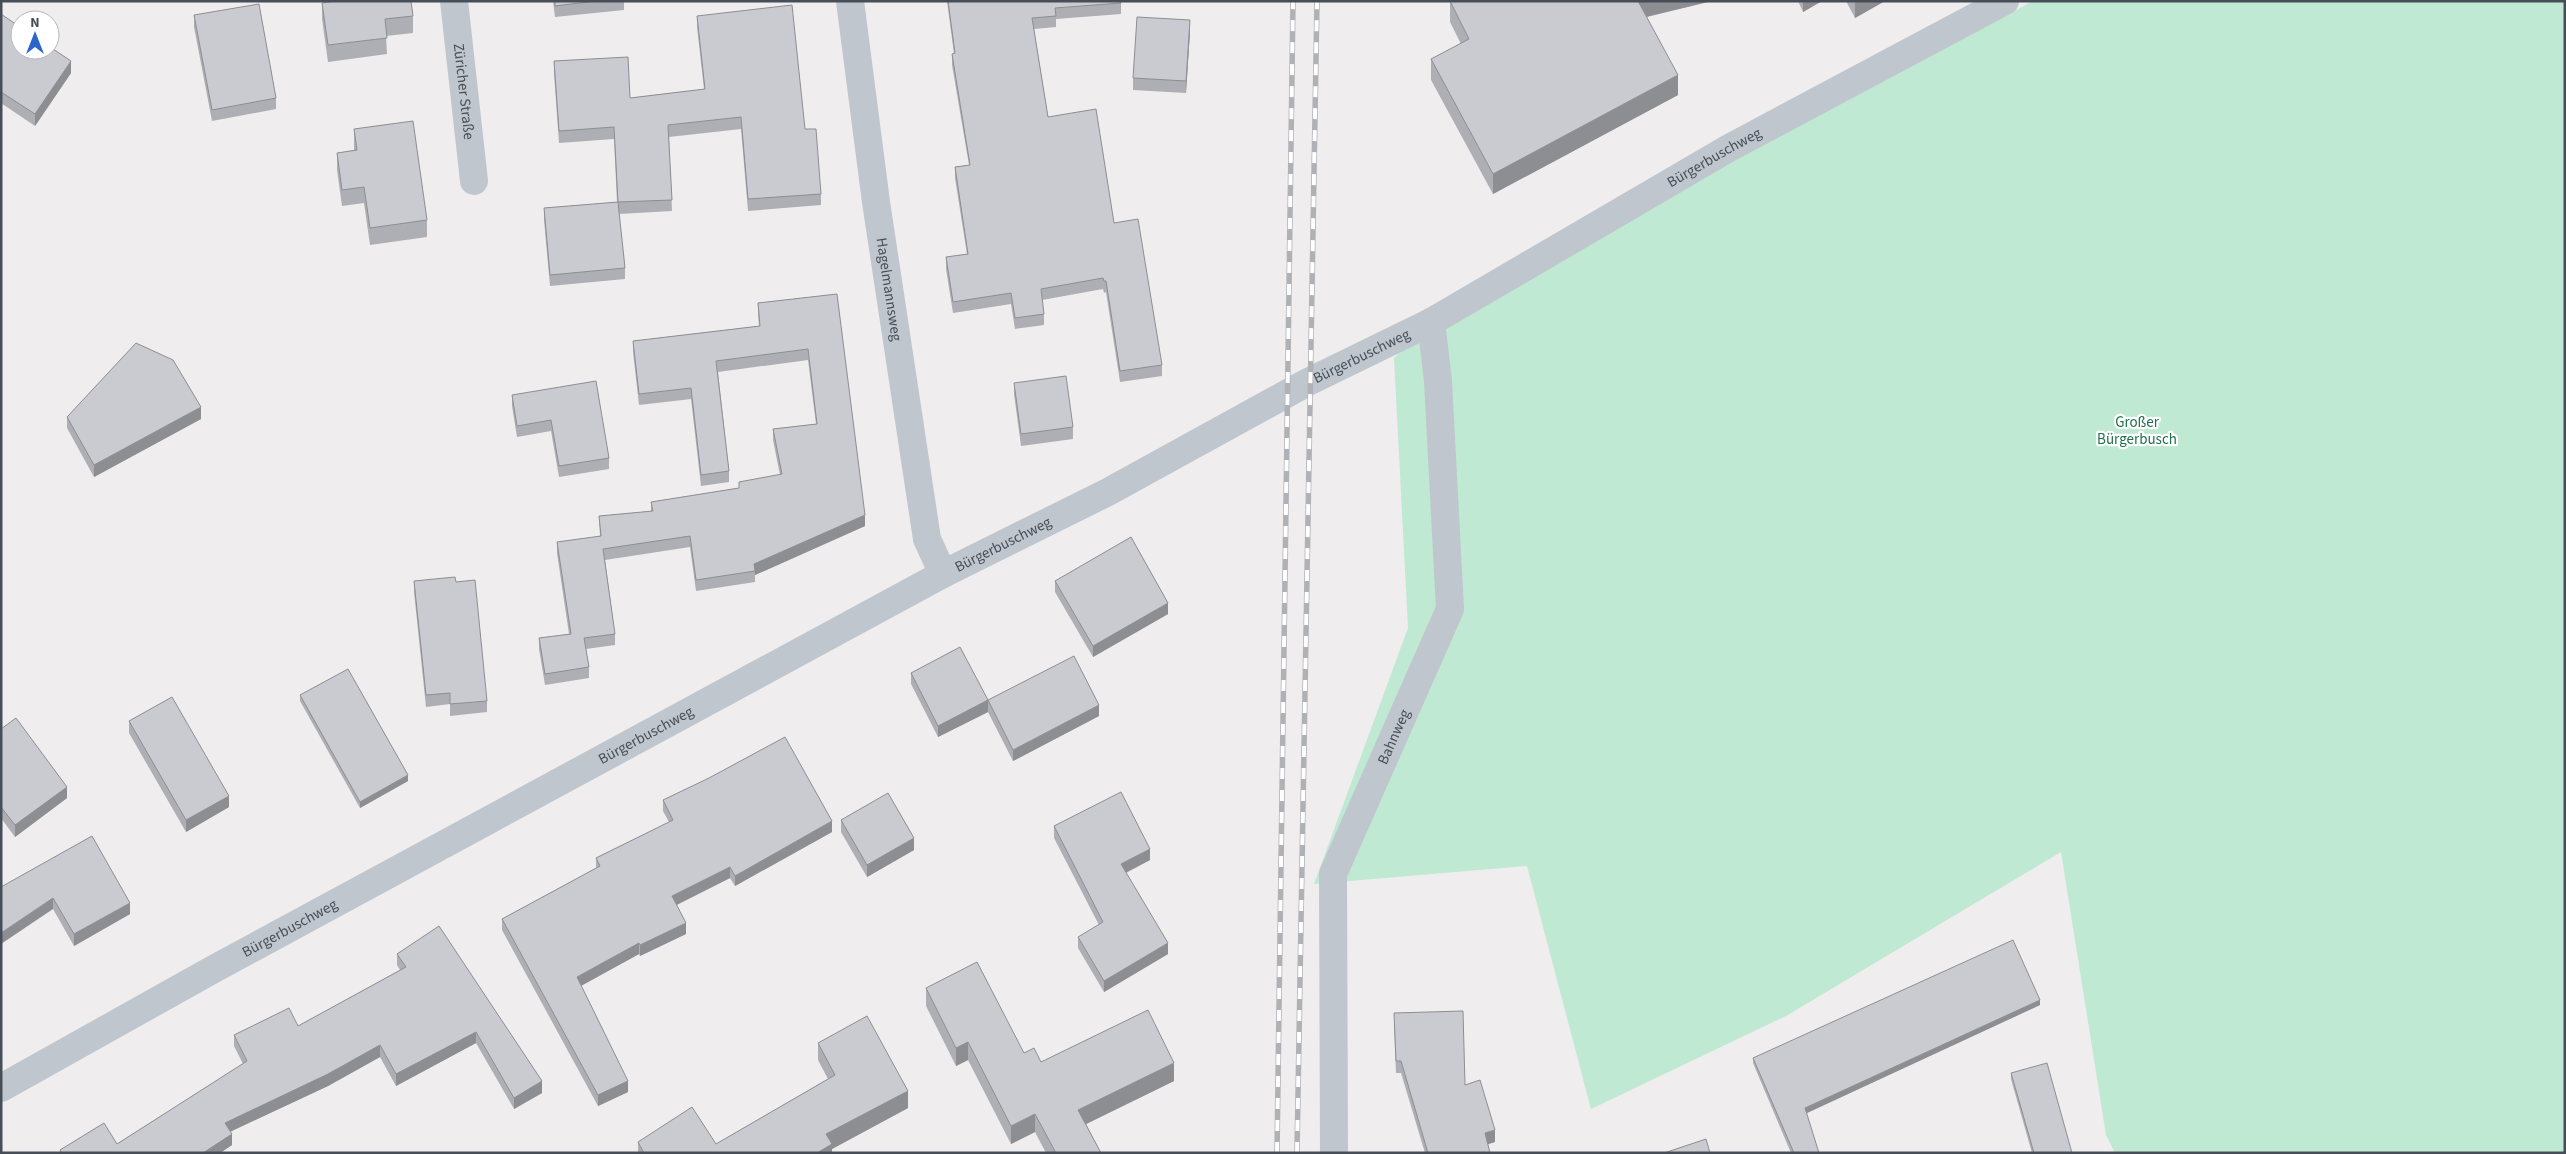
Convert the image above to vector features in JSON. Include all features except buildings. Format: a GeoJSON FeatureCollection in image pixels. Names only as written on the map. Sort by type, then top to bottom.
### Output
{"type":"FeatureCollection","features":[{"type":"Feature","properties":{"kind":"street","name":"Züricher Straße"},"geometry":{"type":"LineString","coordinates":[[454,1],[474,181]]}},
{"type":"Feature","properties":{"kind":"street","name":"Hagelmannsweg"},"geometry":{"type":"LineString","coordinates":[[850,1],[876,202],[920,500],[927,539],[943,574]]}},
{"type":"Feature","properties":{"kind":"street","name":"Bürgerbuschweg"},"geometry":{"type":"LineString","coordinates":[[1,1088],[212,970],[943,574],[1108,492],[1308,382],[1431,322],[1729,148],[2005,1]]}},
{"type":"Feature","properties":{"kind":"street","name":"Bahnweg"},"geometry":{"type":"LineString","coordinates":[[1334,1153],[1333,874],[1450,609],[1438,381],[1431,322]]}},
{"type":"Feature","properties":{"kind":"green space","name":"Großer Bürgerbusch"},"geometry":{"type":"Polygon","coordinates":[[[2033,1],[2565,1],[2565,1153],[2115,1153],[2106,1135],[2061,852],[1786,1016],[1591,1109],[1527,866],[1314,884],[1408,628],[1394,358],[1431,322],[2033,1]]]}},
{"type":"Feature","properties":{"kind":"railway"},"geometry":{"type":"LineString","coordinates":[[1277,1153],[1293,1]]}},
{"type":"Feature","properties":{"kind":"railway"},"geometry":{"type":"LineString","coordinates":[[1297,1153],[1317,1]]}}]}
